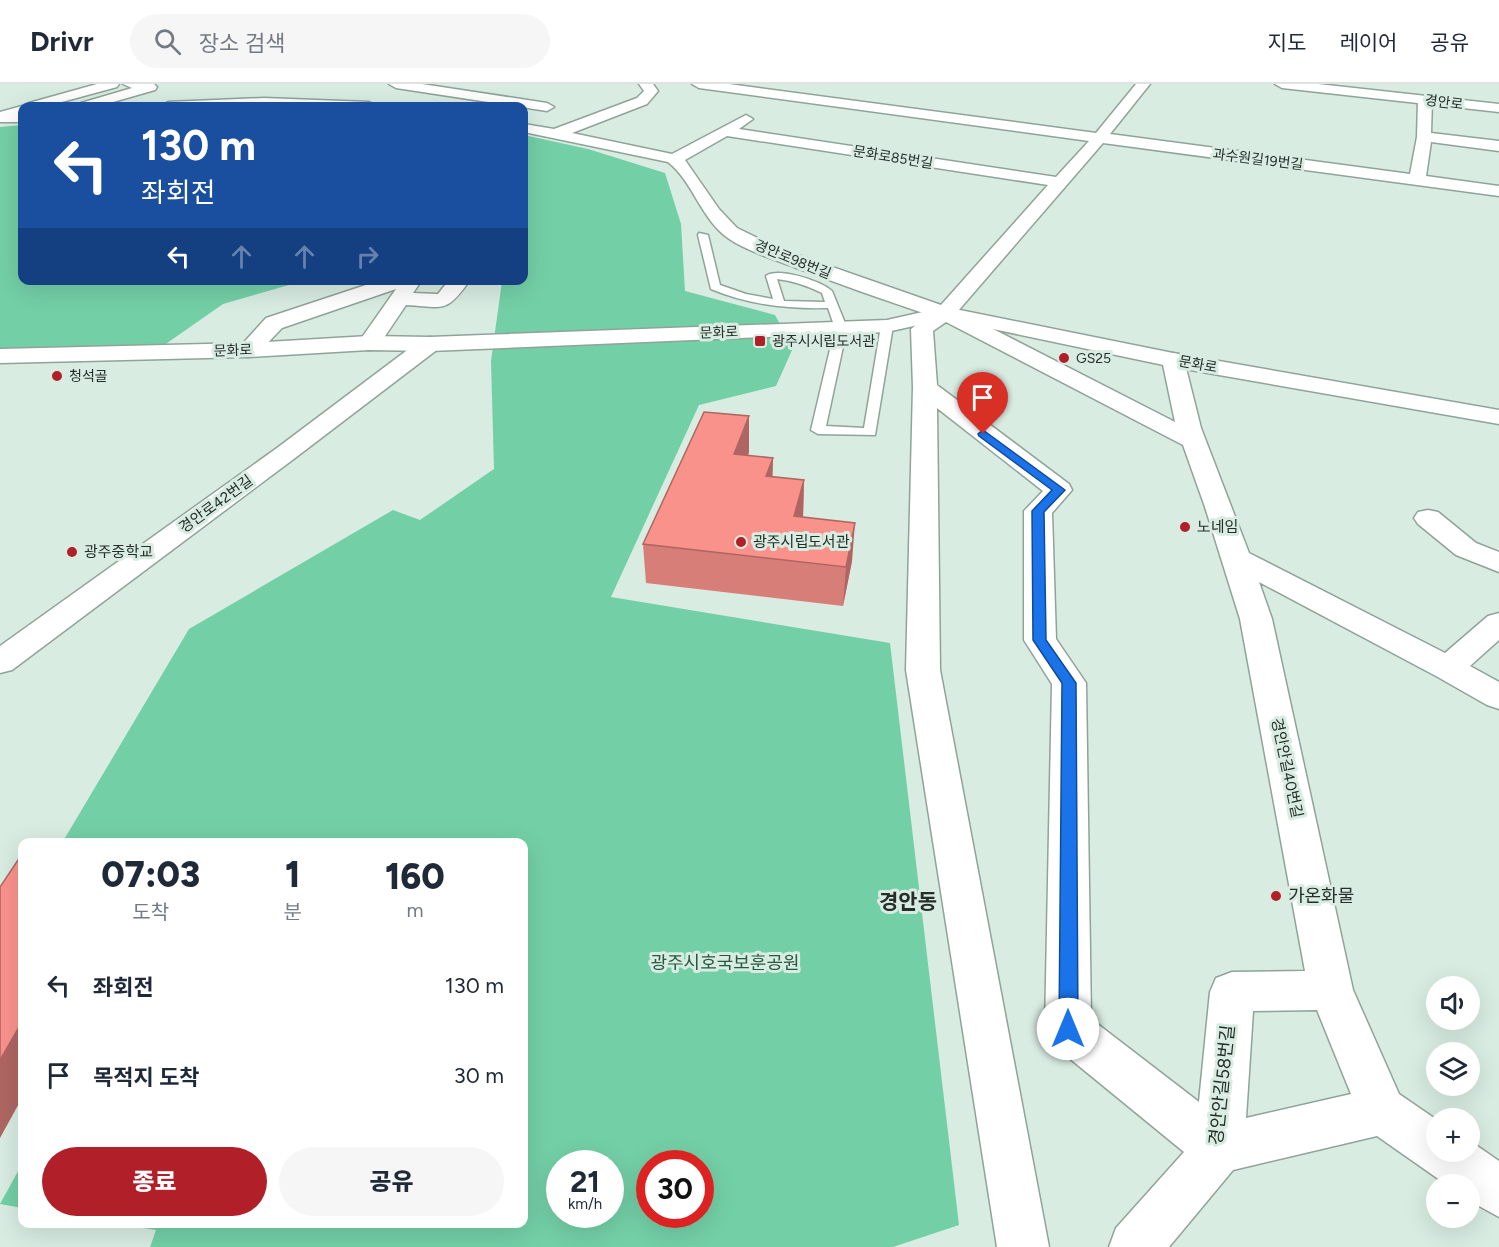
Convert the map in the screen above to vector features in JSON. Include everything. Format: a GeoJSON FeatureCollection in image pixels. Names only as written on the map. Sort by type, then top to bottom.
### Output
{"type":"FeatureCollection","features":[{"type":"Feature","properties":{"kind":"street"},"geometry":{"type":"LineString","coordinates":[[48,102],[112,84]]}},
{"type":"Feature","properties":{"kind":"street"},"geometry":{"type":"LineString","coordinates":[[99,102],[150,87],[130,84]]}},
{"type":"Feature","properties":{"kind":"street"},"geometry":{"type":"LineString","coordinates":[[396,84],[552,104],[528,120]]}},
{"type":"Feature","properties":{"kind":"street"},"geometry":{"type":"LineString","coordinates":[[402,101],[456,84]]}},
{"type":"Feature","properties":{"kind":"street"},"geometry":{"type":"LineString","coordinates":[[558,133],[642,101],[651,91],[645,84]]}},
{"type":"Feature","properties":{"kind":"street"},"geometry":{"type":"LineString","coordinates":[[699,84],[1099,138]]}},
{"type":"Feature","properties":{"kind":"street"},"geometry":{"type":"LineString","coordinates":[[528,129],[674,159],[726,131],[803,84]]}},
{"type":"Feature","properties":{"kind":"street"},"geometry":{"type":"LineString","coordinates":[[1023,1247],[923,670],[925,387],[922,329],[945,313],[1099,138],[1143,84]]}},
{"type":"Feature","properties":{"kind":"street","name":"경안로"},"geometry":{"type":"LineString","coordinates":[[1282,84],[1499,108]]}},
{"type":"Feature","properties":{"kind":"street"},"geometry":{"type":"LineString","coordinates":[[176,102],[206,88]]}},
{"type":"Feature","properties":{"kind":"street"},"geometry":{"type":"LineString","coordinates":[[1417,180],[1419,158],[1429,119],[1425,100]]}},
{"type":"Feature","properties":{"kind":"street"},"geometry":{"type":"LineString","coordinates":[[0,117],[18,111]]}},
{"type":"Feature","properties":{"kind":"street"},"geometry":{"type":"LineString","coordinates":[[0,117],[18,118]]}},
{"type":"Feature","properties":{"kind":"street","name":"문화로85번길"},"geometry":{"type":"LineString","coordinates":[[726,131],[1059,182]]}},
{"type":"Feature","properties":{"kind":"street"},"geometry":{"type":"LineString","coordinates":[[1424,137],[1499,146]]}},
{"type":"Feature","properties":{"kind":"street","name":"과수원길19번길"},"geometry":{"type":"LineString","coordinates":[[1099,138],[1499,191]]}},
{"type":"Feature","properties":{"kind":"street"},"geometry":{"type":"LineString","coordinates":[[1419,158],[1442,161]]}},
{"type":"Feature","properties":{"kind":"street","name":"경안로98번길"},"geometry":{"type":"LineString","coordinates":[[674,159],[683,166],[712,212],[731,232],[771,252],[879,292],[945,313]]}},
{"type":"Feature","properties":{"kind":"street"},"geometry":{"type":"LineString","coordinates":[[248,350],[274,324],[400,289],[443,302],[456,285]]}},
{"type":"Feature","properties":{"kind":"street"},"geometry":{"type":"LineString","coordinates":[[369,344],[400,289]]}},
{"type":"Feature","properties":{"kind":"street"},"geometry":{"type":"LineString","coordinates":[[945,313],[1194,441]]}},
{"type":"Feature","properties":{"kind":"street","name":"문화로"},"geometry":{"type":"LineString","coordinates":[[0,356],[430,344],[887,326],[945,313],[1173,360],[1499,417]]}},
{"type":"Feature","properties":{"kind":"street","name":"경안로42번길"},"geometry":{"type":"LineString","coordinates":[[0,662],[286,453],[430,344]]}},
{"type":"Feature","properties":{"kind":"street","name":"경안안길40번길"},"geometry":{"type":"LineString","coordinates":[[1173,360],[1194,441],[1256,619],[1331,990],[1382,1110]]}},
{"type":"Feature","properties":{"kind":"street"},"geometry":{"type":"LineString","coordinates":[[925,387],[983,434],[1059,490],[1038,511],[1040,640],[1069,683],[1068,1029],[1219,1149],[1382,1110],[1426,1141]]}},
{"type":"Feature","properties":{"kind":"street"},"geometry":{"type":"LineString","coordinates":[[1428,518],[1466,549],[1499,563]]}},
{"type":"Feature","properties":{"kind":"street"},"geometry":{"type":"LineString","coordinates":[[1236,558],[1448,668],[1499,698]]}},
{"type":"Feature","properties":{"kind":"street"},"geometry":{"type":"LineString","coordinates":[[1448,668],[1499,623]]}},
{"type":"Feature","properties":{"kind":"street","name":"경안안길58번길"},"geometry":{"type":"LineString","coordinates":[[1135,1247],[1219,1149],[1232,992],[1331,990]]}},
{"type":"Feature","properties":{"kind":"street"},"geometry":{"type":"LineString","coordinates":[[1457,1162],[1499,1191]]}},
{"type":"Feature","properties":{"kind":"lane"},"geometry":{"type":"LineString","coordinates":[[703,235],[715,286],[731,294],[780,304],[833,305]]}},
{"type":"Feature","properties":{"kind":"lane"},"geometry":{"type":"LineString","coordinates":[[780,304],[771,276],[786,276],[814,284],[827,291],[841,328],[818,430],[870,432],[887,326]]}},
{"type":"Feature","properties":{"kind":"green space"},"geometry":{"type":"Polygon","coordinates":[[[18,125],[18,285],[289,285],[223,304],[160,348],[0,353],[0,127],[18,125]]]}},
{"type":"Feature","properties":{"kind":"green space","name":"광주시호국보훈공원"},"geometry":{"type":"Polygon","coordinates":[[[528,136],[588,149],[665,173],[681,224],[685,291],[775,315],[793,348],[776,386],[699,405],[611,597],[890,643],[959,1225],[893,1247],[150,1247],[156,1230],[144,1228],[528,1228],[528,838],[65,838],[189,629],[393,510],[420,520],[494,469],[491,361],[501,285],[528,285],[528,136]]]}},
{"type":"Feature","properties":{"kind":"green space"},"geometry":{"type":"Polygon","coordinates":[[[18,1171],[18,1207],[0,1204],[18,1171]]]}},
{"type":"Feature","properties":{"kind":"building"},"geometry":{"type":"Polygon","coordinates":[[[704,412],[749,416],[734,454],[773,458],[766,476],[804,480],[794,516],[855,523],[846,567],[643,544],[704,412]]]}},
{"type":"Feature","properties":{"kind":"building"},"geometry":{"type":"Polygon","coordinates":[[[18,860],[18,1029],[0,1060],[0,887],[18,860]]]}},
{"type":"Feature","properties":{"kind":"place","name":"광주시시립도서관"},"geometry":{"type":"Point","coordinates":[760,341]}},
{"type":"Feature","properties":{"kind":"place","name":"GS25"},"geometry":{"type":"Point","coordinates":[1064,358]}},
{"type":"Feature","properties":{"kind":"place","name":"청석골"},"geometry":{"type":"Point","coordinates":[57,376]}},
{"type":"Feature","properties":{"kind":"place","name":"노네임"},"geometry":{"type":"Point","coordinates":[1185,527]}},
{"type":"Feature","properties":{"kind":"place","name":"광주시립도서관"},"geometry":{"type":"Point","coordinates":[741,542]}},
{"type":"Feature","properties":{"kind":"place","name":"광주중학교"},"geometry":{"type":"Point","coordinates":[72,552]}},
{"type":"Feature","properties":{"kind":"place","name":"가온화물"},"geometry":{"type":"Point","coordinates":[1276,896]}},
{"type":"Feature","properties":{"kind":"district","name":"경안동"},"geometry":{"type":"Point","coordinates":[908,902]}},
{"type":"Feature","properties":{"kind":"route"},"geometry":{"type":"LineString","coordinates":[[983,434],[1059,490],[1038,511],[1040,640],[1069,683],[1068,1029]]}}]}
